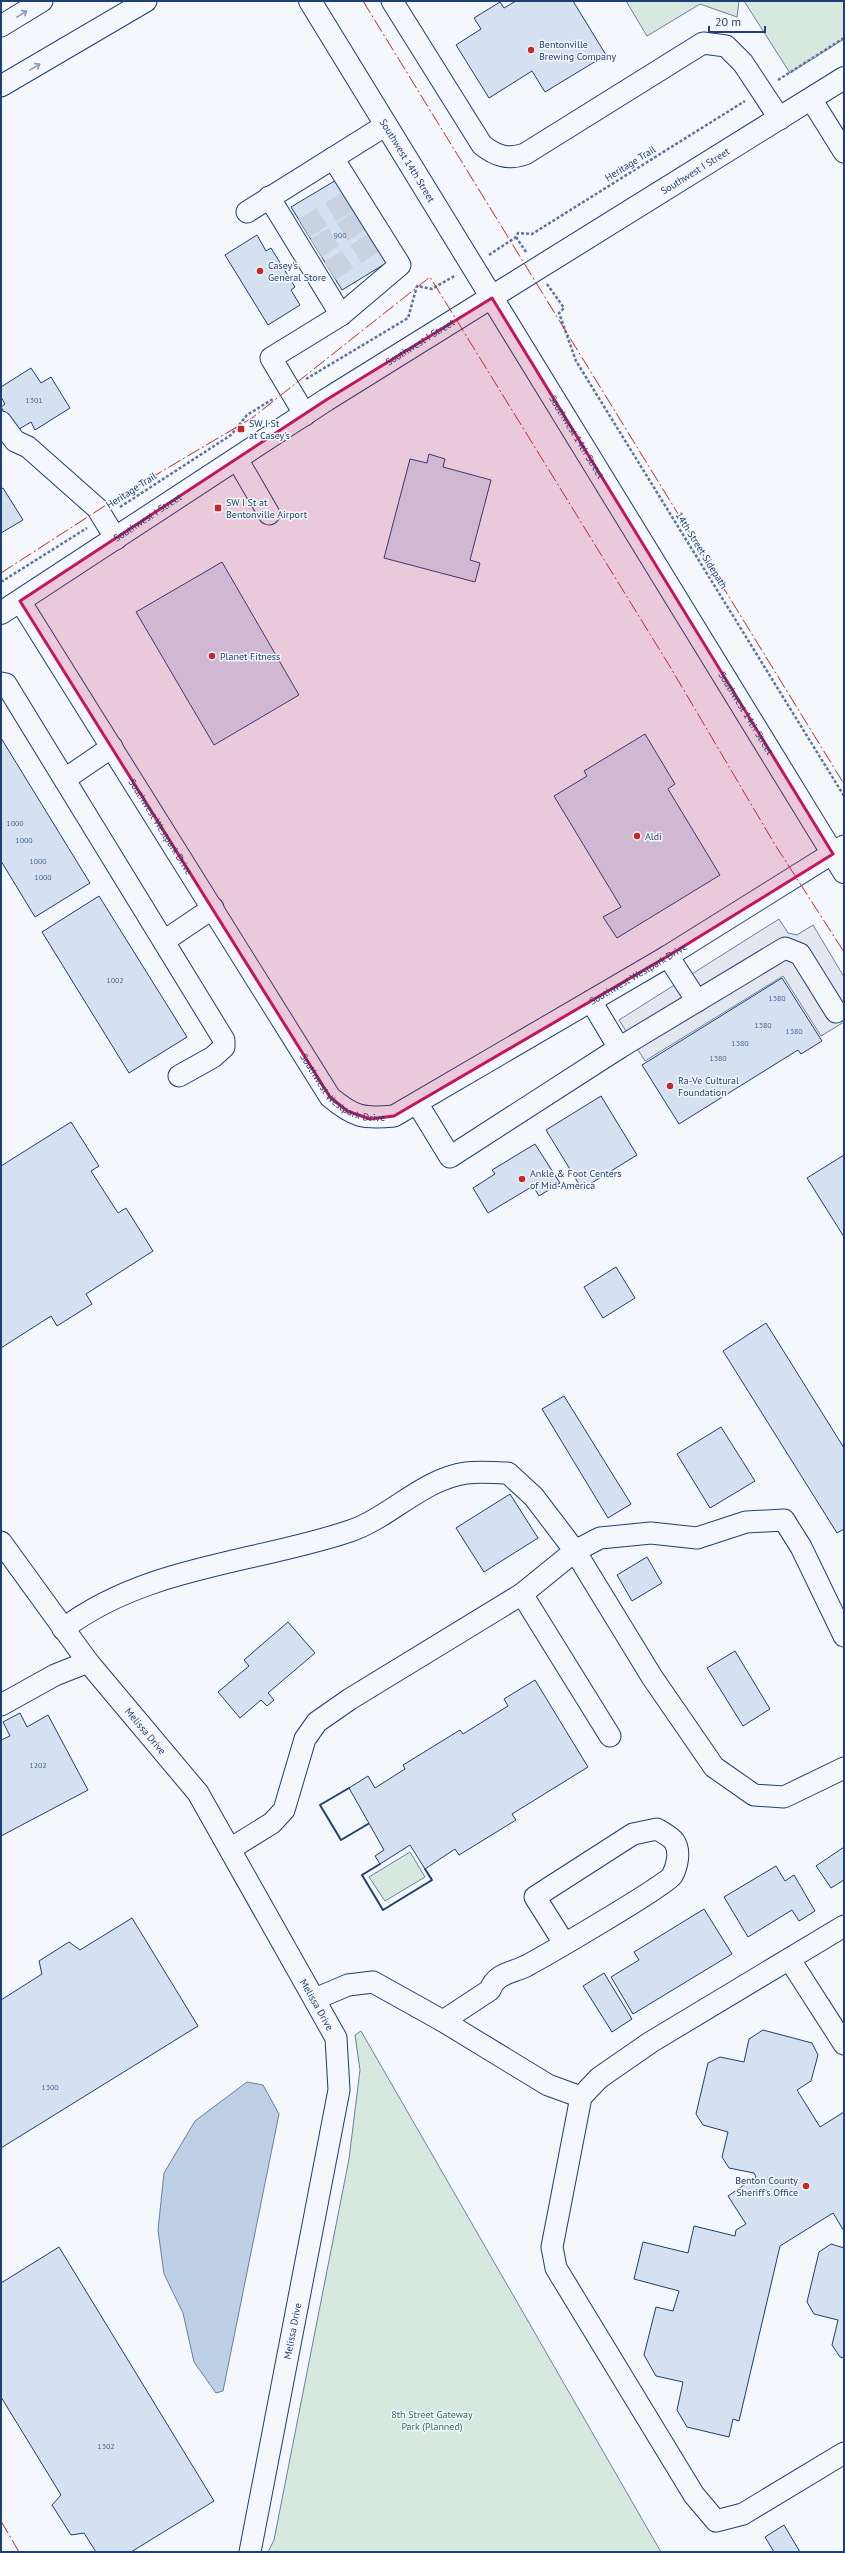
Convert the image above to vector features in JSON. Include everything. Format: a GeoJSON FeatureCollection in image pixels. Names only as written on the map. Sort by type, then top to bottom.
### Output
{"type":"FeatureCollection","features":[{"type":"Feature","properties":{"kind":"main road","name":"Southwest 14th Street"},"geometry":{"type":"LineString","coordinates":[[310,1],[492,298],[838,850],[844,872]]}},
{"type":"Feature","properties":{"kind":"main road","name":"Southwest I Street"},"geometry":{"type":"LineString","coordinates":[[1,613],[306,415],[844,78]]}},
{"type":"Feature","properties":{"kind":"street"},"geometry":{"type":"LineString","coordinates":[[1,26],[42,1]]}},
{"type":"Feature","properties":{"kind":"street"},"geometry":{"type":"LineString","coordinates":[[1,86],[146,1]]}},
{"type":"Feature","properties":{"kind":"street"},"geometry":{"type":"LineString","coordinates":[[392,1],[482,145],[501,156],[513,158],[525,154],[703,43],[726,46],[743,63],[780,119]]}},
{"type":"Feature","properties":{"kind":"street"},"geometry":{"type":"LineString","coordinates":[[811,99],[844,152]]}},
{"type":"Feature","properties":{"kind":"street"},"geometry":{"type":"LineString","coordinates":[[247,212],[386,125]]}},
{"type":"Feature","properties":{"kind":"street"},"geometry":{"type":"LineString","coordinates":[[306,415],[271,358],[341,315],[400,265],[380,239],[354,198],[333,158]]}},
{"type":"Feature","properties":{"kind":"street"},"geometry":{"type":"LineString","coordinates":[[270,197],[298,232],[324,274],[341,315]]}},
{"type":"Feature","properties":{"kind":"street"},"geometry":{"type":"LineString","coordinates":[[1,422],[15,441],[28,447],[97,508],[104,517],[116,539]]}},
{"type":"Feature","properties":{"kind":"street"},"geometry":{"type":"LineString","coordinates":[[237,459],[269,514]]}},
{"type":"Feature","properties":{"kind":"street","name":"Southwest Westpark Drive"},"geometry":{"type":"LineString","coordinates":[[20,601],[330,1097],[347,1111],[370,1119],[394,1116],[417,1103],[668,956],[838,850]]}},
{"type":"Feature","properties":{"kind":"street"},"geometry":{"type":"LineString","coordinates":[[1,683],[6,684],[224,1040],[224,1047],[213,1057],[179,1076]]}},
{"type":"Feature","properties":{"kind":"street"},"geometry":{"type":"LineString","coordinates":[[65,779],[112,747]]}},
{"type":"Feature","properties":{"kind":"street"},"geometry":{"type":"LineString","coordinates":[[164,941],[213,908]]}},
{"type":"Feature","properties":{"kind":"street"},"geometry":{"type":"LineString","coordinates":[[417,1103],[450,1157],[619,1048],[785,948],[800,954],[836,1012]]}},
{"type":"Feature","properties":{"kind":"street"},"geometry":{"type":"LineString","coordinates":[[668,956],[697,1002]]}},
{"type":"Feature","properties":{"kind":"street"},"geometry":{"type":"LineString","coordinates":[[591,1001],[619,1048]]}},
{"type":"Feature","properties":{"kind":"street"},"geometry":{"type":"LineString","coordinates":[[63,1629],[90,1609],[183,1572],[352,1531],[428,1486],[466,1473],[508,1473],[534,1497],[576,1551],[652,1677],[714,1767],[754,1795],[784,1797],[844,1768]]}},
{"type":"Feature","properties":{"kind":"street"},"geometry":{"type":"LineString","coordinates":[[230,1849],[272,1823],[284,1810],[305,1739],[317,1722],[350,1699],[522,1594],[576,1551],[600,1538],[651,1532],[696,1538],[746,1522],[784,1520],[801,1547],[844,1636]]}},
{"type":"Feature","properties":{"kind":"street","name":"Melissa Drive"},"geometry":{"type":"LineString","coordinates":[[1,1544],[88,1662],[198,1793],[336,2038],[339,2090],[250,2552]]}},
{"type":"Feature","properties":{"kind":"street"},"geometry":{"type":"LineString","coordinates":[[522,1594],[610,1736]]}},
{"type":"Feature","properties":{"kind":"street"},"geometry":{"type":"LineString","coordinates":[[1,1706],[55,1675],[88,1662]]}},
{"type":"Feature","properties":{"kind":"street"},"geometry":{"type":"LineString","coordinates":[[443,2021],[490,1990],[498,1990],[518,1977],[524,1966],[564,1943],[671,1878],[678,1858],[674,1842],[657,1829],[633,1834],[535,1897],[564,1943]]}},
{"type":"Feature","properties":{"kind":"street"},"geometry":{"type":"LineString","coordinates":[[844,1926],[790,1960],[651,2042],[599,2078],[581,2097],[552,2247],[556,2268],[694,2495],[716,2521],[743,2514],[844,2453]]}},
{"type":"Feature","properties":{"kind":"street"},"geometry":{"type":"LineString","coordinates":[[790,1960],[844,2044]]}},
{"type":"Feature","properties":{"kind":"street"},"geometry":{"type":"LineString","coordinates":[[315,1999],[348,1985],[373,1982],[443,2021],[548,2085],[581,2097]]}},
{"type":"Feature","properties":{"kind":"path"},"geometry":{"type":"LineString","coordinates":[[774,82],[844,38]]}},
{"type":"Feature","properties":{"kind":"path","name":"Heritage Trail"},"geometry":{"type":"LineString","coordinates":[[516,237],[518,232],[532,234],[746,100]]}},
{"type":"Feature","properties":{"kind":"path"},"geometry":{"type":"LineString","coordinates":[[327,366],[408,318],[417,286],[432,289]]}},
{"type":"Feature","properties":{"kind":"path","name":"14th Street Sidepath"},"geometry":{"type":"LineString","coordinates":[[564,308],[559,313],[576,361],[844,796]]}},
{"type":"Feature","properties":{"kind":"path","name":"Heritage Trail"},"geometry":{"type":"LineString","coordinates":[[1,582],[231,435],[247,414],[263,405]]}},
{"type":"Feature","properties":{"kind":"highlighted area"},"geometry":{"type":"Polygon","coordinates":[[[492,298],[833,854],[668,956],[394,1116],[370,1119],[347,1111],[330,1097],[20,601],[326,400],[492,298]]]}},
{"type":"Feature","properties":{"kind":"green space"},"geometry":{"type":"Polygon","coordinates":[[[626,1],[739,1],[737,17],[700,4],[647,36],[626,1]]]}},
{"type":"Feature","properties":{"kind":"green space"},"geometry":{"type":"Polygon","coordinates":[[[744,1],[844,1],[844,39],[790,73],[744,1]]]}},
{"type":"Feature","properties":{"kind":"green space"},"geometry":{"type":"Polygon","coordinates":[[[410,1852],[425,1877],[385,1901],[369,1877],[410,1852]]]}},
{"type":"Feature","properties":{"kind":"green space","name":"8th Street Gateway Park (Planned)"},"geometry":{"type":"Polygon","coordinates":[[[361,2031],[661,2552],[268,2552],[274,2540],[349,2159],[360,2070],[355,2035],[361,2031]]]}},
{"type":"Feature","properties":{"kind":"shaded area"},"geometry":{"type":"Polygon","coordinates":[[[779,919],[788,933],[797,935],[813,925],[844,977],[844,1022],[821,1036],[783,976],[645,1061],[619,1020],[779,919]]]}},
{"type":"Feature","properties":{"kind":"water"},"geometry":{"type":"Polygon","coordinates":[[[247,2082],[263,2085],[279,2114],[223,2391],[216,2393],[194,2362],[183,2313],[164,2274],[158,2230],[164,2173],[195,2121],[247,2082]]]}},
{"type":"Feature","properties":{"kind":"building","name":"Bentonville Brewing Company"},"geometry":{"type":"Polygon","coordinates":[[[516,1],[573,1],[606,55],[545,92],[532,71],[489,98],[456,45],[481,29],[474,18],[500,2],[504,8],[516,1]]]}},
{"type":"Feature","properties":{"kind":"building","name":"Casey's General Store"},"geometry":{"type":"Polygon","coordinates":[[[338,179],[388,262],[342,290],[291,207],[338,179]]]}},
{"type":"Feature","properties":{"kind":"building","name":"Casey's General Store"},"geometry":{"type":"Polygon","coordinates":[[[257,235],[266,251],[271,248],[295,287],[291,290],[300,305],[268,325],[225,255],[257,235]]]}},
{"type":"Feature","properties":{"kind":"building"},"geometry":{"type":"Polygon","coordinates":[[[31,368],[41,383],[51,377],[70,408],[35,430],[31,422],[16,431],[1,407],[5,404],[1,397],[1,387],[31,368]]]}},
{"type":"Feature","properties":{"kind":"building"},"geometry":{"type":"Polygon","coordinates":[[[429,454],[445,459],[443,467],[491,480],[470,560],[480,563],[475,582],[384,558],[410,459],[427,463],[429,454]]]}},
{"type":"Feature","properties":{"kind":"building"},"geometry":{"type":"Polygon","coordinates":[[[3,488],[23,520],[1,533],[1,489],[3,488]]]}},
{"type":"Feature","properties":{"kind":"building"},"geometry":{"type":"Polygon","coordinates":[[[222,562],[299,695],[214,745],[136,612],[222,562]]]}},
{"type":"Feature","properties":{"kind":"building","name":"Aldi"},"geometry":{"type":"Polygon","coordinates":[[[645,734],[675,784],[668,789],[720,875],[617,938],[603,917],[621,907],[554,796],[587,776],[584,771],[645,734]]]}},
{"type":"Feature","properties":{"kind":"building"},"geometry":{"type":"Polygon","coordinates":[[[1,738],[90,883],[35,917],[1,861],[1,738]]]}},
{"type":"Feature","properties":{"kind":"building"},"geometry":{"type":"Polygon","coordinates":[[[99,896],[187,1037],[129,1073],[42,932],[99,896]]]}},
{"type":"Feature","properties":{"kind":"building"},"geometry":{"type":"Polygon","coordinates":[[[782,978],[822,1041],[801,1054],[798,1050],[679,1124],[642,1065],[782,978]]]}},
{"type":"Feature","properties":{"kind":"building"},"geometry":{"type":"Polygon","coordinates":[[[601,1096],[637,1155],[582,1189],[546,1130],[601,1096]]]}},
{"type":"Feature","properties":{"kind":"building"},"geometry":{"type":"Polygon","coordinates":[[[71,1122],[99,1166],[91,1171],[118,1213],[126,1208],[153,1251],[86,1294],[92,1304],[57,1326],[51,1316],[1,1348],[1,1166],[71,1122]]]}},
{"type":"Feature","properties":{"kind":"building","name":"Ankle & Foot Centers of Mid-America"},"geometry":{"type":"Polygon","coordinates":[[[535,1144],[560,1183],[539,1196],[533,1186],[488,1213],[473,1188],[495,1174],[492,1170],[535,1144]]]}},
{"type":"Feature","properties":{"kind":"building"},"geometry":{"type":"Polygon","coordinates":[[[844,1155],[844,1237],[807,1178],[844,1155]]]}},
{"type":"Feature","properties":{"kind":"building"},"geometry":{"type":"Polygon","coordinates":[[[616,1267],[635,1298],[603,1318],[584,1287],[616,1267]]]}},
{"type":"Feature","properties":{"kind":"building"},"geometry":{"type":"Polygon","coordinates":[[[766,1323],[844,1448],[844,1529],[837,1533],[723,1351],[766,1323]]]}},
{"type":"Feature","properties":{"kind":"building"},"geometry":{"type":"Polygon","coordinates":[[[564,1396],[631,1504],[608,1518],[542,1409],[564,1396]]]}},
{"type":"Feature","properties":{"kind":"building"},"geometry":{"type":"Polygon","coordinates":[[[721,1427],[755,1481],[710,1508],[677,1454],[721,1427]]]}},
{"type":"Feature","properties":{"kind":"building"},"geometry":{"type":"Polygon","coordinates":[[[510,1494],[538,1538],[484,1572],[456,1528],[510,1494]]]}},
{"type":"Feature","properties":{"kind":"building"},"geometry":{"type":"Polygon","coordinates":[[[647,1557],[662,1583],[632,1601],[617,1575],[647,1557]]]}},
{"type":"Feature","properties":{"kind":"building"},"geometry":{"type":"Polygon","coordinates":[[[288,1622],[315,1653],[268,1693],[274,1700],[267,1706],[261,1700],[240,1718],[218,1692],[249,1666],[244,1660],[288,1622]]]}},
{"type":"Feature","properties":{"kind":"building"},"geometry":{"type":"Polygon","coordinates":[[[735,1651],[770,1709],[743,1726],[707,1668],[735,1651]]]}},
{"type":"Feature","properties":{"kind":"building"},"geometry":{"type":"Polygon","coordinates":[[[535,1680],[588,1767],[512,1814],[516,1820],[459,1855],[455,1849],[425,1869],[410,1845],[380,1864],[375,1856],[384,1850],[349,1788],[368,1776],[375,1788],[405,1769],[403,1765],[460,1730],[463,1734],[508,1706],[504,1699],[535,1680]]]}},
{"type":"Feature","properties":{"kind":"building"},"geometry":{"type":"Polygon","coordinates":[[[20,1713],[27,1727],[48,1715],[88,1790],[1,1836],[1,1740],[10,1736],[3,1722],[20,1713]]]}},
{"type":"Feature","properties":{"kind":"building"},"geometry":{"type":"Polygon","coordinates":[[[844,1847],[844,1880],[831,1888],[816,1866],[844,1847]]]}},
{"type":"Feature","properties":{"kind":"building"},"geometry":{"type":"Polygon","coordinates":[[[776,1866],[785,1881],[794,1875],[815,1911],[799,1921],[792,1910],[748,1937],[724,1897],[776,1866]]]}},
{"type":"Feature","properties":{"kind":"building"},"geometry":{"type":"Polygon","coordinates":[[[704,1909],[732,1954],[633,2014],[611,1977],[639,1960],[634,1952],[704,1909]]]}},
{"type":"Feature","properties":{"kind":"building"},"geometry":{"type":"Polygon","coordinates":[[[132,1918],[198,2026],[1,2148],[1,2000],[42,1974],[39,1961],[69,1942],[80,1950],[132,1918]]]}},
{"type":"Feature","properties":{"kind":"building"},"geometry":{"type":"Polygon","coordinates":[[[604,1973],[632,2019],[612,2032],[583,1986],[604,1973]]]}},
{"type":"Feature","properties":{"kind":"building"},"geometry":{"type":"Polygon","coordinates":[[[763,2030],[812,2043],[818,2055],[811,2081],[797,2090],[820,2127],[844,2112],[844,2231],[833,2213],[780,2246],[739,2421],[733,2419],[729,2437],[687,2427],[677,2410],[683,2382],[656,2376],[644,2355],[656,2307],[673,2311],[679,2291],[634,2279],[643,2242],[688,2253],[694,2226],[735,2236],[736,2230],[746,2224],[728,2196],[756,2177],[754,2173],[729,2168],[722,2157],[728,2132],[703,2125],[696,2114],[708,2063],[720,2057],[744,2062],[749,2039],[763,2030]]]}},
{"type":"Feature","properties":{"kind":"building"},"geometry":{"type":"Polygon","coordinates":[[[831,2244],[844,2248],[844,2358],[840,2357],[832,2345],[838,2320],[814,2314],[807,2302],[819,2252],[831,2244]]]}},
{"type":"Feature","properties":{"kind":"building"},"geometry":{"type":"Polygon","coordinates":[[[59,2247],[214,2501],[131,2552],[96,2552],[84,2533],[71,2535],[52,2505],[61,2495],[1,2397],[1,2283],[59,2247]]]}},
{"type":"Feature","properties":{"kind":"building"},"geometry":{"type":"Polygon","coordinates":[[[784,2525],[800,2552],[774,2552],[765,2537],[784,2525]]]}},
{"type":"Feature","properties":{"kind":"tunnel"},"geometry":{"type":"LineString","coordinates":[[304,228],[351,200]]}},
{"type":"Feature","properties":{"kind":"tunnel"},"geometry":{"type":"LineString","coordinates":[[316,248],[363,219]]}},
{"type":"Feature","properties":{"kind":"tunnel"},"geometry":{"type":"LineString","coordinates":[[330,271],[376,241]]}},
{"type":"Feature","properties":{"kind":"wall"},"geometry":{"type":"LineString","coordinates":[[349,1788],[320,1805],[341,1840],[368,1824]]}},
{"type":"Feature","properties":{"kind":"wall"},"geometry":{"type":"LineString","coordinates":[[380,1864],[362,1875],[383,1910],[432,1880],[425,1869]]}},
{"type":"Feature","properties":{"kind":"power"},"geometry":{"type":"LineString","coordinates":[[363,1],[844,784]]}},
{"type":"Feature","properties":{"kind":"power"},"geometry":{"type":"LineString","coordinates":[[1,573],[120,496],[252,418],[430,277],[669,665],[774,843],[844,952]]}},
{"type":"Feature","properties":{"kind":"power"},"geometry":{"type":"LineString","coordinates":[[1,2521],[19,2552]]}},
{"type":"Feature","properties":{"kind":"place","name":"Bentonville Brewing Company"},"geometry":{"type":"Point","coordinates":[531,50]}},
{"type":"Feature","properties":{"kind":"place","name":"Casey's General Store"},"geometry":{"type":"Point","coordinates":[260,271]}},
{"type":"Feature","properties":{"kind":"place","name":"SW I St at Casey's"},"geometry":{"type":"Point","coordinates":[241,429]}},
{"type":"Feature","properties":{"kind":"place","name":"SW I St at Bentonville Airport"},"geometry":{"type":"Point","coordinates":[218,508]}},
{"type":"Feature","properties":{"kind":"place","name":"Planet Fitness"},"geometry":{"type":"Point","coordinates":[212,656]}},
{"type":"Feature","properties":{"kind":"place","name":"Aldi"},"geometry":{"type":"Point","coordinates":[637,836]}},
{"type":"Feature","properties":{"kind":"place","name":"Ra-Ve Cultural Foundation"},"geometry":{"type":"Point","coordinates":[670,1086]}},
{"type":"Feature","properties":{"kind":"place","name":"Ankle & Foot Centers of Mid-America"},"geometry":{"type":"Point","coordinates":[522,1179]}},
{"type":"Feature","properties":{"kind":"place","name":"Benton County Sheriff's Office"},"geometry":{"type":"Point","coordinates":[806,2186]}}]}
